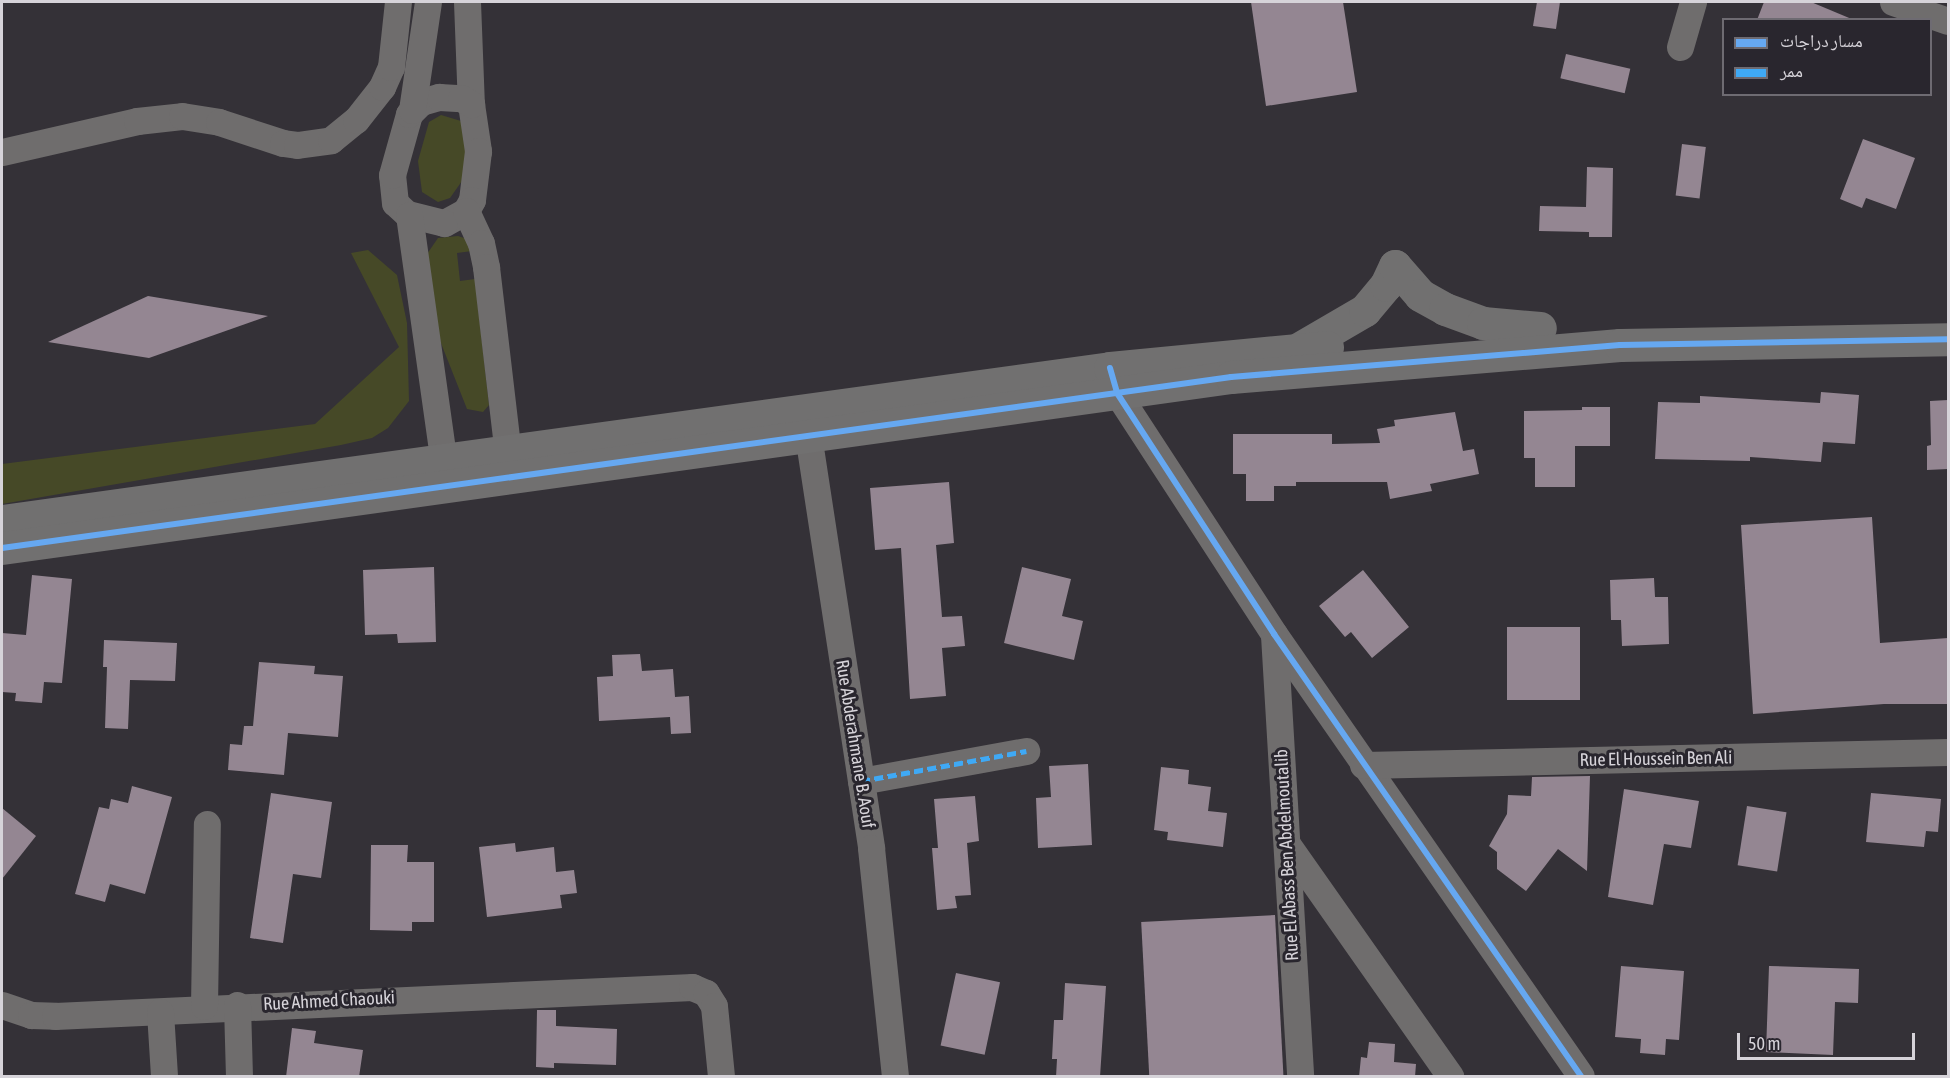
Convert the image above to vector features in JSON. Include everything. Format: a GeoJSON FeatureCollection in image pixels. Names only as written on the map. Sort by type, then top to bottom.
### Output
{"type":"FeatureCollection","features":[{"type":"Feature","properties":{"kind":"street"},"geometry":{"type":"LineString","coordinates":[[2,152],[173,116],[219,122],[290,144],[331,140],[356,120],[382,87],[391,67],[398,2]]}},
{"type":"Feature","properties":{"kind":"street"},"geometry":{"type":"LineString","coordinates":[[428,2],[412,110],[401,134],[392,175],[395,203],[409,215],[438,223],[466,211],[476,189],[477,126],[471,104],[467,2]]}},
{"type":"Feature","properties":{"kind":"street"},"geometry":{"type":"LineString","coordinates":[[1680,47],[1693,2]]}},
{"type":"Feature","properties":{"kind":"street"},"geometry":{"type":"LineString","coordinates":[[1893,2],[1948,21]]}},
{"type":"Feature","properties":{"kind":"street"},"geometry":{"type":"LineString","coordinates":[[412,110],[439,97],[461,98],[471,104]]}},
{"type":"Feature","properties":{"kind":"street"},"geometry":{"type":"LineString","coordinates":[[466,211],[481,243],[486,267],[509,466]]}},
{"type":"Feature","properties":{"kind":"street"},"geometry":{"type":"LineString","coordinates":[[409,215],[445,474]]}},
{"type":"Feature","properties":{"kind":"street"},"geometry":{"type":"LineString","coordinates":[[1300,348],[1365,310],[1386,285],[1395,266],[1420,294],[1445,309],[1483,323],[1540,328],[1948,319]]}},
{"type":"Feature","properties":{"kind":"street"},"geometry":{"type":"LineString","coordinates":[[1114,380],[1231,376],[1402,353],[1540,328]]}},
{"type":"Feature","properties":{"kind":"street"},"geometry":{"type":"LineString","coordinates":[[2,521],[509,466],[806,426],[1114,380],[1300,348],[1402,353],[1620,345],[1948,339]]}},
{"type":"Feature","properties":{"kind":"street"},"geometry":{"type":"LineString","coordinates":[[1114,380],[1274,634],[1581,1077]]}},
{"type":"Feature","properties":{"kind":"street","name":"Rue Abderahmane B. Aouf"},"geometry":{"type":"LineString","coordinates":[[806,426],[861,781],[895,1077]]}},
{"type":"Feature","properties":{"kind":"street"},"geometry":{"type":"LineString","coordinates":[[2,548],[445,474]]}},
{"type":"Feature","properties":{"kind":"street","name":"Rue El Abass Ben Abdelmoutalib"},"geometry":{"type":"LineString","coordinates":[[1274,634],[1300,1077]]}},
{"type":"Feature","properties":{"kind":"street"},"geometry":{"type":"LineString","coordinates":[[861,781],[1026,752]]}},
{"type":"Feature","properties":{"kind":"street","name":"Rue El Houssein Ben Ali"},"geometry":{"type":"LineString","coordinates":[[1363,765],[1948,752]]}},
{"type":"Feature","properties":{"kind":"street"},"geometry":{"type":"LineString","coordinates":[[204,1006],[207,824]]}},
{"type":"Feature","properties":{"kind":"street"},"geometry":{"type":"LineString","coordinates":[[1287,843],[1450,1077]]}},
{"type":"Feature","properties":{"kind":"street","name":"Rue Ahmed Chaouki"},"geometry":{"type":"LineString","coordinates":[[2,1005],[40,1015],[160,1012],[204,1006],[692,987],[711,998],[721,1077]]}},
{"type":"Feature","properties":{"kind":"street"},"geometry":{"type":"LineString","coordinates":[[237,1005],[239,1077]]}},
{"type":"Feature","properties":{"kind":"street"},"geometry":{"type":"LineString","coordinates":[[160,1012],[164,1077]]}},
{"type":"Feature","properties":{"kind":"green space"},"geometry":{"type":"Polygon","coordinates":[[[441,115],[461,121],[468,146],[462,181],[450,198],[438,202],[422,192],[418,161],[429,122],[441,115]]]}},
{"type":"Feature","properties":{"kind":"green space"},"geometry":{"type":"Polygon","coordinates":[[[458,236],[467,239],[472,251],[457,253],[460,281],[475,279],[489,405],[483,412],[467,409],[435,328],[427,254],[438,238],[458,236]]]}},
{"type":"Feature","properties":{"kind":"green space"},"geometry":{"type":"Polygon","coordinates":[[[368,250],[397,275],[407,323],[409,401],[388,428],[372,438],[341,445],[2,504],[2,464],[315,424],[399,347],[351,253],[368,250]]]}},
{"type":"Feature","properties":{"kind":"building"},"geometry":{"type":"Polygon","coordinates":[[[1251,2],[1343,2],[1357,92],[1266,106],[1251,2]]]}},
{"type":"Feature","properties":{"kind":"building"},"geometry":{"type":"Polygon","coordinates":[[[1537,2],[1560,2],[1556,29],[1533,26],[1537,2]]]}},
{"type":"Feature","properties":{"kind":"building"},"geometry":{"type":"Polygon","coordinates":[[[1764,2],[1811,2],[1849,18],[1758,18],[1764,2]]]}},
{"type":"Feature","properties":{"kind":"building"},"geometry":{"type":"Polygon","coordinates":[[[1566,54],[1630,69],[1625,93],[1560,78],[1566,54]]]}},
{"type":"Feature","properties":{"kind":"building"},"geometry":{"type":"Polygon","coordinates":[[[1863,139],[1915,158],[1896,209],[1866,198],[1862,208],[1840,199],[1863,139]]]}},
{"type":"Feature","properties":{"kind":"building"},"geometry":{"type":"Polygon","coordinates":[[[1682,144],[1706,147],[1699,199],[1676,196],[1682,144]]]}},
{"type":"Feature","properties":{"kind":"building"},"geometry":{"type":"Polygon","coordinates":[[[1587,167],[1613,168],[1612,237],[1589,237],[1589,232],[1539,231],[1540,206],[1586,207],[1587,167]]]}},
{"type":"Feature","properties":{"kind":"building"},"geometry":{"type":"Polygon","coordinates":[[[148,296],[268,316],[149,358],[48,342],[148,296]]]}},
{"type":"Feature","properties":{"kind":"building"},"geometry":{"type":"Polygon","coordinates":[[[1821,392],[1859,395],[1855,444],[1823,442],[1821,462],[1750,457],[1750,461],[1655,459],[1658,402],[1700,403],[1700,396],[1820,403],[1821,392]]]}},
{"type":"Feature","properties":{"kind":"building"},"geometry":{"type":"Polygon","coordinates":[[[1948,400],[1948,469],[1927,470],[1927,446],[1931,445],[1930,401],[1948,400]]]}},
{"type":"Feature","properties":{"kind":"building"},"geometry":{"type":"Polygon","coordinates":[[[1582,407],[1610,407],[1610,446],[1575,446],[1575,487],[1535,487],[1535,458],[1524,458],[1524,411],[1582,410],[1582,407]]]}},
{"type":"Feature","properties":{"kind":"building"},"geometry":{"type":"Polygon","coordinates":[[[1455,412],[1463,451],[1474,449],[1479,474],[1430,484],[1432,491],[1390,499],[1387,482],[1296,482],[1296,486],[1274,486],[1274,501],[1246,501],[1246,474],[1233,474],[1233,434],[1332,434],[1332,444],[1380,443],[1377,429],[1395,426],[1394,420],[1455,412]]]}},
{"type":"Feature","properties":{"kind":"building"},"geometry":{"type":"Polygon","coordinates":[[[949,482],[954,543],[936,545],[942,617],[962,616],[965,646],[942,648],[946,696],[910,699],[901,548],[875,550],[870,488],[949,482]]]}},
{"type":"Feature","properties":{"kind":"building"},"geometry":{"type":"Polygon","coordinates":[[[1872,517],[1880,643],[1948,638],[1948,704],[1884,704],[1753,714],[1741,525],[1872,517]]]}},
{"type":"Feature","properties":{"kind":"building"},"geometry":{"type":"Polygon","coordinates":[[[434,567],[436,642],[398,643],[397,634],[365,635],[363,570],[434,567]]]}},
{"type":"Feature","properties":{"kind":"building"},"geometry":{"type":"Polygon","coordinates":[[[1022,567],[1071,579],[1062,616],[1083,621],[1074,660],[1004,643],[1022,567]]]}},
{"type":"Feature","properties":{"kind":"building"},"geometry":{"type":"Polygon","coordinates":[[[1363,570],[1409,627],[1372,658],[1351,632],[1345,637],[1319,606],[1363,570]]]}},
{"type":"Feature","properties":{"kind":"building"},"geometry":{"type":"Polygon","coordinates":[[[32,575],[72,579],[62,683],[44,682],[42,703],[15,701],[16,693],[2,692],[2,633],[26,635],[32,575]]]}},
{"type":"Feature","properties":{"kind":"building"},"geometry":{"type":"Polygon","coordinates":[[[1654,578],[1655,597],[1668,597],[1669,644],[1622,646],[1621,620],[1611,620],[1610,580],[1654,578]]]}},
{"type":"Feature","properties":{"kind":"building"},"geometry":{"type":"Polygon","coordinates":[[[1507,627],[1580,627],[1580,700],[1507,700],[1507,627]]]}},
{"type":"Feature","properties":{"kind":"building"},"geometry":{"type":"Polygon","coordinates":[[[104,640],[177,643],[175,681],[130,680],[128,729],[105,728],[107,667],[103,667],[104,640]]]}},
{"type":"Feature","properties":{"kind":"building"},"geometry":{"type":"Polygon","coordinates":[[[640,654],[642,671],[673,669],[675,697],[689,696],[691,733],[671,734],[670,717],[599,721],[597,677],[613,676],[612,655],[640,654]]]}},
{"type":"Feature","properties":{"kind":"building"},"geometry":{"type":"Polygon","coordinates":[[[259,662],[315,666],[314,674],[343,676],[338,737],[288,733],[284,775],[228,770],[230,744],[242,745],[244,726],[253,726],[259,662]]]}},
{"type":"Feature","properties":{"kind":"building"},"geometry":{"type":"Polygon","coordinates":[[[1088,764],[1092,845],[1038,848],[1036,798],[1051,797],[1049,766],[1088,764]]]}},
{"type":"Feature","properties":{"kind":"building"},"geometry":{"type":"Polygon","coordinates":[[[1161,767],[1189,770],[1188,784],[1211,787],[1208,811],[1227,813],[1223,847],[1167,840],[1168,832],[1154,830],[1161,767]]]}},
{"type":"Feature","properties":{"kind":"building"},"geometry":{"type":"Polygon","coordinates":[[[1590,776],[1587,871],[1558,849],[1526,891],[1497,869],[1497,852],[1489,846],[1507,814],[1508,795],[1531,796],[1532,777],[1590,776]]]}},
{"type":"Feature","properties":{"kind":"building"},"geometry":{"type":"Polygon","coordinates":[[[132,786],[172,797],[145,894],[110,884],[105,902],[75,894],[99,807],[109,809],[111,799],[128,803],[132,786]]]}},
{"type":"Feature","properties":{"kind":"building"},"geometry":{"type":"Polygon","coordinates":[[[1624,789],[1699,801],[1691,848],[1664,844],[1653,905],[1608,897],[1624,789]]]}},
{"type":"Feature","properties":{"kind":"building"},"geometry":{"type":"Polygon","coordinates":[[[271,793],[332,802],[321,878],[293,874],[283,943],[250,938],[271,793]]]}},
{"type":"Feature","properties":{"kind":"building"},"geometry":{"type":"Polygon","coordinates":[[[1871,793],[1941,799],[1938,832],[1926,831],[1924,847],[1866,842],[1871,793]]]}},
{"type":"Feature","properties":{"kind":"building"},"geometry":{"type":"Polygon","coordinates":[[[975,796],[979,841],[967,843],[971,895],[955,896],[957,908],[937,910],[932,848],[938,848],[934,799],[975,796]]]}},
{"type":"Feature","properties":{"kind":"building"},"geometry":{"type":"Polygon","coordinates":[[[1747,806],[1787,812],[1777,872],[1738,865],[1747,806]]]}},
{"type":"Feature","properties":{"kind":"building"},"geometry":{"type":"Polygon","coordinates":[[[2,808],[36,836],[2,879],[2,808]]]}},
{"type":"Feature","properties":{"kind":"building"},"geometry":{"type":"Polygon","coordinates":[[[515,843],[516,852],[554,847],[556,872],[574,870],[577,893],[560,895],[562,908],[487,917],[479,847],[515,843]]]}},
{"type":"Feature","properties":{"kind":"building"},"geometry":{"type":"Polygon","coordinates":[[[371,845],[408,845],[407,862],[434,862],[434,922],[412,922],[412,931],[370,930],[371,845]]]}},
{"type":"Feature","properties":{"kind":"building"},"geometry":{"type":"Polygon","coordinates":[[[1275,915],[1283,1076],[1149,1076],[1141,922],[1275,915]]]}},
{"type":"Feature","properties":{"kind":"building"},"geometry":{"type":"Polygon","coordinates":[[[1621,966],[1684,971],[1679,1040],[1666,1039],[1665,1055],[1640,1053],[1641,1039],[1615,1037],[1621,966]]]}},
{"type":"Feature","properties":{"kind":"building"},"geometry":{"type":"Polygon","coordinates":[[[1769,966],[1859,969],[1858,1003],[1835,1002],[1833,1055],[1766,1052],[1769,966]]]}},
{"type":"Feature","properties":{"kind":"building"},"geometry":{"type":"Polygon","coordinates":[[[956,973],[1000,982],[985,1055],[941,1045],[956,973]]]}},
{"type":"Feature","properties":{"kind":"building"},"geometry":{"type":"Polygon","coordinates":[[[1065,983],[1106,986],[1100,1077],[1056,1077],[1057,1059],[1052,1059],[1054,1020],[1063,1020],[1065,983]]]}},
{"type":"Feature","properties":{"kind":"building"},"geometry":{"type":"Polygon","coordinates":[[[537,1010],[556,1010],[556,1026],[617,1029],[616,1065],[554,1063],[554,1068],[536,1067],[537,1010]]]}},
{"type":"Feature","properties":{"kind":"building"},"geometry":{"type":"Polygon","coordinates":[[[292,1028],[316,1031],[314,1043],[363,1050],[359,1077],[286,1077],[292,1028]]]}},
{"type":"Feature","properties":{"kind":"building"},"geometry":{"type":"Polygon","coordinates":[[[1369,1042],[1395,1044],[1394,1062],[1416,1064],[1415,1077],[1359,1077],[1361,1057],[1367,1058],[1369,1042]]]}},
{"type":"Feature","properties":{"kind":"marked path"},"geometry":{"type":"LineString","coordinates":[[861,781],[1026,751]]}},
{"type":"Feature","properties":{"kind":"cycle path"},"geometry":{"type":"LineString","coordinates":[[2,548],[1231,377],[1620,345],[1948,339]]}},
{"type":"Feature","properties":{"kind":"cycle path"},"geometry":{"type":"LineString","coordinates":[[1110,368],[1117,393],[1274,634],[1581,1076]]}}]}
